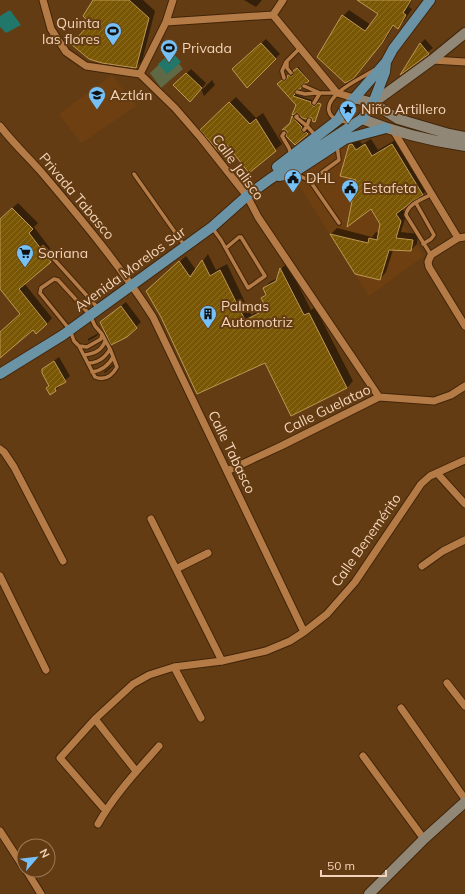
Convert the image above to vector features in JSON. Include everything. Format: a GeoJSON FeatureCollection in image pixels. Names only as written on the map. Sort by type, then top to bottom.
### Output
{"type":"FeatureCollection","features":[{"type":"Feature","properties":{"kind":"main road"},"geometry":{"type":"LineString","coordinates":[[386,62],[430,0]]}},
{"type":"Feature","properties":{"kind":"main road","name":"Avenida Morelos Sur"},"geometry":{"type":"LineString","coordinates":[[270,178],[290,152],[316,137],[338,120],[354,98],[386,62]]}},
{"type":"Feature","properties":{"kind":"main road","name":"Avenida Morelos Sur"},"geometry":{"type":"LineString","coordinates":[[0,374],[70,330],[212,227],[270,178],[359,121],[373,103],[385,72],[386,62]]}},
{"type":"Feature","properties":{"kind":"main road"},"geometry":{"type":"LineString","coordinates":[[270,178],[293,173],[345,139],[389,129]]}},
{"type":"Feature","properties":{"kind":"street"},"geometry":{"type":"LineString","coordinates":[[43,0],[51,29],[66,52],[86,66],[140,74],[166,22],[173,0]]}},
{"type":"Feature","properties":{"kind":"street"},"geometry":{"type":"LineString","coordinates":[[273,15],[283,0]]}},
{"type":"Feature","properties":{"kind":"street"},"geometry":{"type":"LineString","coordinates":[[166,22],[273,15]]}},
{"type":"Feature","properties":{"kind":"street"},"geometry":{"type":"LineString","coordinates":[[273,15],[337,93],[373,103],[398,119],[449,134],[465,137]]}},
{"type":"Feature","properties":{"kind":"street"},"geometry":{"type":"LineString","coordinates":[[373,103],[432,60],[465,33]]}},
{"type":"Feature","properties":{"kind":"street"},"geometry":{"type":"LineString","coordinates":[[432,60],[465,62]]}},
{"type":"Feature","properties":{"kind":"street","name":"Calle Jalisco"},"geometry":{"type":"LineString","coordinates":[[140,74],[175,108],[247,196],[258,217],[379,397]]}},
{"type":"Feature","properties":{"kind":"street"},"geometry":{"type":"LineString","coordinates":[[359,121],[447,144],[465,146]]}},
{"type":"Feature","properties":{"kind":"street","name":"Privada Tabasco"},"geometry":{"type":"LineString","coordinates":[[0,126],[43,173],[132,285]]}},
{"type":"Feature","properties":{"kind":"street"},"geometry":{"type":"LineString","coordinates":[[389,129],[462,238],[431,255],[428,262],[429,267],[465,326]]}},
{"type":"Feature","properties":{"kind":"street","name":"Calle Tabasco"},"geometry":{"type":"LineString","coordinates":[[132,285],[153,318],[304,632]]}},
{"type":"Feature","properties":{"kind":"street","name":"Calle Guelatao"},"geometry":{"type":"LineString","coordinates":[[227,471],[379,397],[434,401],[451,396],[465,386]]}},
{"type":"Feature","properties":{"kind":"street"},"geometry":{"type":"LineString","coordinates":[[0,449],[4,452],[14,467],[63,561]]}},
{"type":"Feature","properties":{"kind":"street","name":"Calle Benemérito"},"geometry":{"type":"LineString","coordinates":[[106,811],[60,758],[96,719],[133,684],[149,675],[174,667],[222,661],[266,651],[290,641],[304,632],[327,614],[356,582],[421,484],[430,476],[465,460]]}},
{"type":"Feature","properties":{"kind":"street"},"geometry":{"type":"LineString","coordinates":[[436,473],[465,504]]}},
{"type":"Feature","properties":{"kind":"street"},"geometry":{"type":"LineString","coordinates":[[151,519],[222,661]]}},
{"type":"Feature","properties":{"kind":"street"},"geometry":{"type":"LineString","coordinates":[[422,566],[443,551],[465,540]]}},
{"type":"Feature","properties":{"kind":"street"},"geometry":{"type":"LineString","coordinates":[[176,569],[208,553]]}},
{"type":"Feature","properties":{"kind":"street"},"geometry":{"type":"LineString","coordinates":[[0,576],[46,670]]}},
{"type":"Feature","properties":{"kind":"street"},"geometry":{"type":"LineString","coordinates":[[174,667],[201,718]]}},
{"type":"Feature","properties":{"kind":"street"},"geometry":{"type":"LineString","coordinates":[[447,683],[465,706]]}},
{"type":"Feature","properties":{"kind":"street"},"geometry":{"type":"LineString","coordinates":[[400,708],[465,799]]}},
{"type":"Feature","properties":{"kind":"street"},"geometry":{"type":"LineString","coordinates":[[96,719],[136,771]]}},
{"type":"Feature","properties":{"kind":"street"},"geometry":{"type":"LineString","coordinates":[[98,824],[136,771],[159,746]]}},
{"type":"Feature","properties":{"kind":"street"},"geometry":{"type":"LineString","coordinates":[[363,756],[424,839]]}},
{"type":"Feature","properties":{"kind":"street"},"geometry":{"type":"LineString","coordinates":[[369,894],[424,839],[465,802]]}},
{"type":"Feature","properties":{"kind":"street"},"geometry":{"type":"LineString","coordinates":[[0,831],[16,855]]}},
{"type":"Feature","properties":{"kind":"street"},"geometry":{"type":"LineString","coordinates":[[31,878],[41,894]]}},
{"type":"Feature","properties":{"kind":"lane"},"geometry":{"type":"LineString","coordinates":[[284,78],[282,71],[287,61],[300,48]]}},
{"type":"Feature","properties":{"kind":"lane"},"geometry":{"type":"LineString","coordinates":[[287,61],[287,68],[291,72]]}},
{"type":"Feature","properties":{"kind":"lane"},"geometry":{"type":"LineString","coordinates":[[359,121],[338,120],[331,115],[329,104],[337,93],[386,62]]}},
{"type":"Feature","properties":{"kind":"lane"},"geometry":{"type":"LineString","coordinates":[[304,86],[320,93]]}},
{"type":"Feature","properties":{"kind":"lane"},"geometry":{"type":"LineString","coordinates":[[297,92],[305,94],[337,93]]}},
{"type":"Feature","properties":{"kind":"lane"},"geometry":{"type":"LineString","coordinates":[[314,103],[320,93]]}},
{"type":"Feature","properties":{"kind":"lane"},"geometry":{"type":"LineString","coordinates":[[303,99],[305,94]]}},
{"type":"Feature","properties":{"kind":"lane"},"geometry":{"type":"LineString","coordinates":[[296,118],[316,137]]}},
{"type":"Feature","properties":{"kind":"lane"},"geometry":{"type":"LineString","coordinates":[[305,128],[309,120]]}},
{"type":"Feature","properties":{"kind":"lane"},"geometry":{"type":"LineString","coordinates":[[284,133],[282,136],[290,152]]}},
{"type":"Feature","properties":{"kind":"lane"},"geometry":{"type":"LineString","coordinates":[[290,152],[289,144],[292,142]]}},
{"type":"Feature","properties":{"kind":"lane"},"geometry":{"type":"LineString","coordinates":[[310,181],[339,160],[337,143]]}},
{"type":"Feature","properties":{"kind":"lane"},"geometry":{"type":"LineString","coordinates":[[293,173],[310,181],[339,223]]}},
{"type":"Feature","properties":{"kind":"lane"},"geometry":{"type":"LineString","coordinates":[[134,174],[184,246]]}},
{"type":"Feature","properties":{"kind":"lane"},"geometry":{"type":"LineString","coordinates":[[431,255],[406,215],[407,210],[432,194]]}},
{"type":"Feature","properties":{"kind":"lane"},"geometry":{"type":"LineString","coordinates":[[416,204],[434,235],[423,244]]}},
{"type":"Feature","properties":{"kind":"lane"},"geometry":{"type":"LineString","coordinates":[[212,227],[226,248],[248,288],[265,276],[241,237],[226,248]]}},
{"type":"Feature","properties":{"kind":"lane"},"geometry":{"type":"LineString","coordinates":[[43,247],[99,309]]}},
{"type":"Feature","properties":{"kind":"lane"},"geometry":{"type":"LineString","coordinates":[[54,279],[58,280],[90,315],[110,349],[117,367],[113,373],[106,378],[95,377],[79,346],[74,341],[70,330],[40,293],[41,288],[54,279]]}},
{"type":"Feature","properties":{"kind":"lane"},"geometry":{"type":"LineString","coordinates":[[79,346],[86,347],[96,343],[101,338],[102,334]]}},
{"type":"Feature","properties":{"kind":"lane"},"geometry":{"type":"LineString","coordinates":[[84,355],[99,350],[103,347],[105,341]]}},
{"type":"Feature","properties":{"kind":"lane"},"geometry":{"type":"LineString","coordinates":[[88,363],[93,363],[103,358],[110,349]]}},
{"type":"Feature","properties":{"kind":"lane"},"geometry":{"type":"LineString","coordinates":[[92,372],[106,366],[113,357]]}},
{"type":"Feature","properties":{"kind":"shaded area","name":"Aztlán"},"geometry":{"type":"Polygon","coordinates":[[[112,75],[136,106],[81,143],[59,114],[112,75]]]}},
{"type":"Feature","properties":{"kind":"shaded area"},"geometry":{"type":"Polygon","coordinates":[[[350,141],[424,256],[369,296],[295,179],[350,141]]]}},
{"type":"Feature","properties":{"kind":"green space"},"geometry":{"type":"Polygon","coordinates":[[[171,53],[183,69],[161,88],[150,73],[171,53]]]}},
{"type":"Feature","properties":{"kind":"water"},"geometry":{"type":"Polygon","coordinates":[[[10,10],[21,25],[6,33],[0,27],[0,16],[10,10]]]}},
{"type":"Feature","properties":{"kind":"water","name":"Privada"},"geometry":{"type":"Polygon","coordinates":[[[172,52],[181,62],[167,74],[158,64],[172,52]]]}},
{"type":"Feature","properties":{"kind":"building","name":"Quinta las flores"},"geometry":{"type":"Polygon","coordinates":[[[93,0],[129,0],[149,18],[136,68],[102,63],[89,59],[71,44],[90,24],[83,16],[93,0]]]}},
{"type":"Feature","properties":{"kind":"building"},"geometry":{"type":"Polygon","coordinates":[[[357,0],[411,0],[403,13],[406,15],[398,29],[393,25],[382,43],[353,79],[345,83],[317,57],[342,15],[365,31],[378,14],[357,0]]]}},
{"type":"Feature","properties":{"kind":"building"},"geometry":{"type":"Polygon","coordinates":[[[261,43],[276,59],[247,88],[232,69],[261,43]]]}},
{"type":"Feature","properties":{"kind":"building"},"geometry":{"type":"Polygon","coordinates":[[[420,43],[429,54],[400,75],[420,43]]]}},
{"type":"Feature","properties":{"kind":"building"},"geometry":{"type":"Polygon","coordinates":[[[297,68],[309,81],[302,84],[300,89],[295,90],[295,94],[293,96],[311,102],[313,106],[318,103],[321,104],[315,122],[312,121],[312,118],[310,117],[306,119],[302,118],[298,113],[292,115],[296,105],[277,84],[282,80],[286,80],[288,75],[293,75],[293,71],[297,68]]]}},
{"type":"Feature","properties":{"kind":"building"},"geometry":{"type":"Polygon","coordinates":[[[186,73],[202,88],[190,102],[173,85],[186,73]]]}},
{"type":"Feature","properties":{"kind":"building"},"geometry":{"type":"Polygon","coordinates":[[[229,102],[250,124],[256,119],[276,151],[249,173],[227,145],[219,152],[200,130],[229,102]]]}},
{"type":"Feature","properties":{"kind":"building"},"geometry":{"type":"Polygon","coordinates":[[[292,116],[302,127],[302,132],[306,132],[308,134],[295,145],[286,136],[287,131],[282,130],[290,123],[292,116]]]}},
{"type":"Feature","properties":{"kind":"building"},"geometry":{"type":"Polygon","coordinates":[[[352,144],[356,150],[365,144],[372,156],[392,144],[423,195],[396,214],[401,221],[396,238],[413,240],[411,251],[389,250],[380,280],[355,274],[330,234],[368,243],[369,238],[377,240],[380,224],[371,209],[347,227],[356,180],[340,176],[349,145],[352,144]]]}},
{"type":"Feature","properties":{"kind":"building"},"geometry":{"type":"Polygon","coordinates":[[[12,208],[33,229],[29,233],[51,262],[19,289],[47,324],[36,334],[33,330],[0,358],[0,332],[20,314],[0,289],[0,219],[12,208]]]}},
{"type":"Feature","properties":{"kind":"building"},"geometry":{"type":"Polygon","coordinates":[[[202,260],[210,276],[220,270],[245,320],[261,312],[258,307],[264,304],[261,298],[266,295],[263,288],[276,281],[280,268],[304,315],[309,313],[347,388],[291,416],[265,363],[197,394],[161,317],[146,291],[179,261],[190,277],[202,260]]]}},
{"type":"Feature","properties":{"kind":"building"},"geometry":{"type":"Polygon","coordinates":[[[121,306],[137,328],[127,337],[111,345],[100,322],[121,306]]]}},
{"type":"Feature","properties":{"kind":"building"},"geometry":{"type":"Polygon","coordinates":[[[54,361],[66,382],[55,388],[56,391],[50,395],[46,388],[49,386],[42,373],[42,369],[54,361]]]}},
{"type":"Feature","properties":{"kind":"place","name":"Quinta las flores"},"geometry":{"type":"Point","coordinates":[113,46]}},
{"type":"Feature","properties":{"kind":"place","name":"Privada"},"geometry":{"type":"Point","coordinates":[169,63]}},
{"type":"Feature","properties":{"kind":"place","name":"Aztlán"},"geometry":{"type":"Point","coordinates":[97,110]}},
{"type":"Feature","properties":{"kind":"place","name":"Niño Artillero"},"geometry":{"type":"Point","coordinates":[348,124]}},
{"type":"Feature","properties":{"kind":"place","name":"DHL"},"geometry":{"type":"Point","coordinates":[293,193]}},
{"type":"Feature","properties":{"kind":"place","name":"Estafeta"},"geometry":{"type":"Point","coordinates":[350,203]}},
{"type":"Feature","properties":{"kind":"place","name":"Soriana"},"geometry":{"type":"Point","coordinates":[25,268]}},
{"type":"Feature","properties":{"kind":"place","name":"Palmas Automotriz"},"geometry":{"type":"Point","coordinates":[208,329]}}]}
